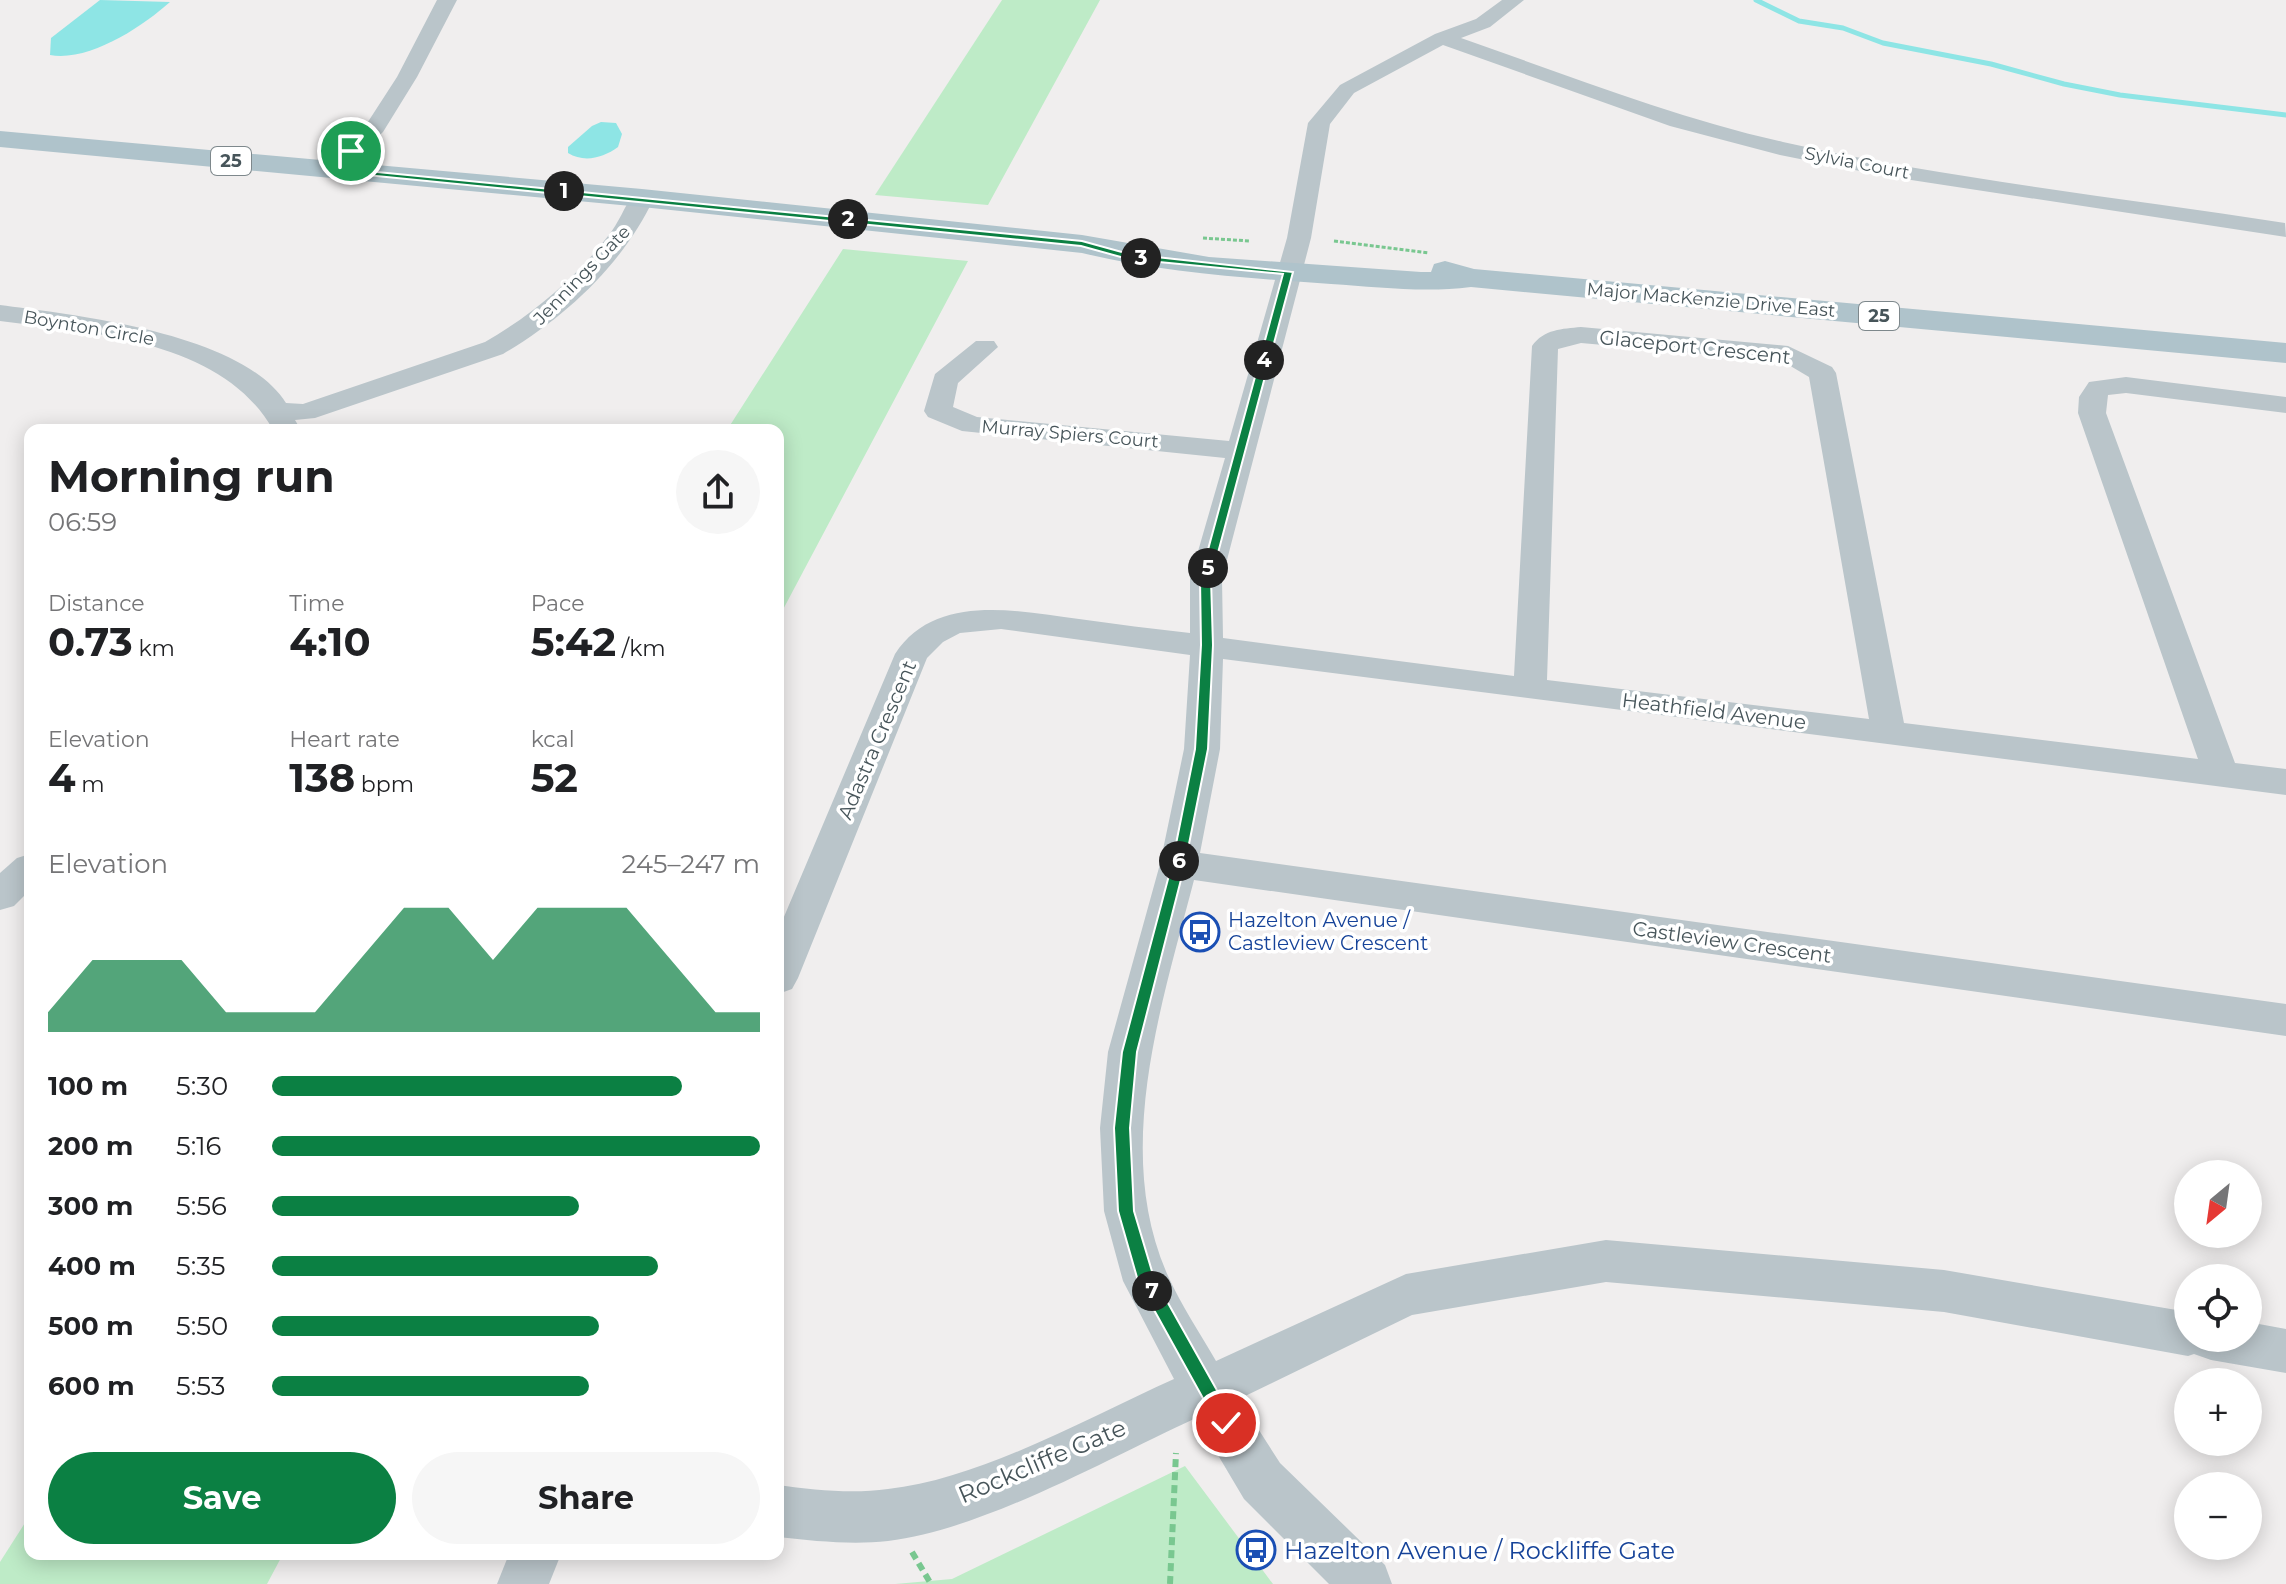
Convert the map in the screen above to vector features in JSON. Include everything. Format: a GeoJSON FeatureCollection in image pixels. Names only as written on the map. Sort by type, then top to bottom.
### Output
{"type":"FeatureCollection","features":[{"type":"Feature","properties":{"kind":"main road","name":"Major MacKenzie Drive East"},"geometry":{"type":"LineString","coordinates":[[0,139],[642,198],[1082,244],[1128,257],[1292,263],[1432,284],[1471,278],[2286,353]]}},
{"type":"Feature","properties":{"kind":"street"},"geometry":{"type":"LineString","coordinates":[[329,170],[372,132],[407,77],[447,0]]}},
{"type":"Feature","properties":{"kind":"street"},"geometry":{"type":"LineString","coordinates":[[1366,1584],[1262,1481],[1206,1390],[1146,1281],[1126,1211],[1122,1128],[1129,1052],[1179,864],[1202,749],[1207,645],[1206,579],[1292,263],[1319,123],[1347,89],[1442,38],[1483,23],[1514,0]]}},
{"type":"Feature","properties":{"kind":"street","name":"Sylvia Court"},"geometry":{"type":"LineString","coordinates":[[1442,38],[1678,121],[1780,148],[1885,169],[2285,230]]}},
{"type":"Feature","properties":{"kind":"street","name":"Jennings Gate"},"geometry":{"type":"LineString","coordinates":[[284,420],[494,348],[634,221],[642,198]]}},
{"type":"Feature","properties":{"kind":"street","name":"Boynton Circle"},"geometry":{"type":"LineString","coordinates":[[0,313],[83,323],[157,339],[244,376],[284,420]]}},
{"type":"Feature","properties":{"kind":"street","name":"Glaceport Crescent"},"geometry":{"type":"LineString","coordinates":[[1530,689],[1545,346],[1558,337],[1581,335],[1788,354],[1822,373],[1888,731]]}},
{"type":"Feature","properties":{"kind":"street","name":"Murray Spiers Court"},"geometry":{"type":"LineString","coordinates":[[985,347],[945,380],[938,411],[972,425],[1241,451]]}},
{"type":"Feature","properties":{"kind":"street"},"geometry":{"type":"LineString","coordinates":[[2221,774],[2092,413],[2093,397],[2099,388],[2126,385],[2286,405]]}},
{"type":"Feature","properties":{"kind":"street","name":"Adastra Crescent"},"geometry":{"type":"LineString","coordinates":[[784,963],[912,654],[925,637],[947,624],[1001,619],[1207,645]]}},
{"type":"Feature","properties":{"kind":"street","name":"Heathfield Avenue"},"geometry":{"type":"LineString","coordinates":[[1207,645],[1530,689],[2286,782]]}},
{"type":"Feature","properties":{"kind":"street","name":"Castleview Crescent"},"geometry":{"type":"LineString","coordinates":[[1179,864],[2286,1020]]}},
{"type":"Feature","properties":{"kind":"street"},"geometry":{"type":"LineString","coordinates":[[0,896],[24,874]]}},
{"type":"Feature","properties":{"kind":"street"},"geometry":{"type":"LineString","coordinates":[[1206,1390],[1406,1295],[1606,1261],[1944,1291],[2174,1332]]}},
{"type":"Feature","properties":{"kind":"street"},"geometry":{"type":"LineString","coordinates":[[2262,1347],[2286,1351]]}},
{"type":"Feature","properties":{"kind":"street","name":"Rockcliffe Gate"},"geometry":{"type":"LineString","coordinates":[[784,1512],[816,1516],[889,1515],[974,1494],[1206,1390]]}},
{"type":"Feature","properties":{"kind":"street"},"geometry":{"type":"LineString","coordinates":[[523,1584],[533,1560]]}},
{"type":"Feature","properties":{"kind":"path"},"geometry":{"type":"LineString","coordinates":[[1170,1584],[1176,1453]]}},
{"type":"Feature","properties":{"kind":"path"},"geometry":{"type":"LineString","coordinates":[[911,1551],[931,1584]]}},
{"type":"Feature","properties":{"kind":"green space"},"geometry":{"type":"Polygon","coordinates":[[[1002,0],[1100,0],[988,205],[875,195],[1002,0]]]}},
{"type":"Feature","properties":{"kind":"green space"},"geometry":{"type":"Polygon","coordinates":[[[843,249],[968,261],[784,608],[784,424],[731,424],[843,249]]]}},
{"type":"Feature","properties":{"kind":"green space"},"geometry":{"type":"Polygon","coordinates":[[[1185,1466],[1273,1584],[895,1584],[952,1579],[1185,1466]]]}},
{"type":"Feature","properties":{"kind":"green space"},"geometry":{"type":"Polygon","coordinates":[[[24,1524],[24,1560],[280,1560],[267,1584],[0,1584],[0,1562],[24,1524]]]}},
{"type":"Feature","properties":{"kind":"water"},"geometry":{"type":"Polygon","coordinates":[[[100,0],[170,2],[130,32],[98,48],[65,56],[50,55],[51,38],[100,0]]]}},
{"type":"Feature","properties":{"kind":"water"},"geometry":{"type":"Polygon","coordinates":[[[601,122],[616,123],[622,134],[618,147],[593,158],[580,158],[568,153],[568,147],[601,122]]]}},
{"type":"Feature","properties":{"kind":"waterway"},"geometry":{"type":"LineString","coordinates":[[1756,0],[1799,21],[1843,28],[1883,43],[1991,64],[2064,84],[2120,95],[2286,115]]}},
{"type":"Feature","properties":{"kind":"place","name":"Hazelton Avenue / Castleview Crescent"},"geometry":{"type":"Point","coordinates":[1200,932]}},
{"type":"Feature","properties":{"kind":"place","name":"Hazelton Avenue / Rockliffe Gate"},"geometry":{"type":"Point","coordinates":[1256,1550]}},
{"type":"Feature","properties":{"kind":"route"},"geometry":{"type":"LineString","coordinates":[[351,151],[329,170],[642,198],[1082,244],[1128,257],[1289,272],[1206,579],[1207,645],[1202,749],[1179,864],[1129,1052],[1122,1128],[1126,1211],[1146,1281],[1226,1423]]}}]}
